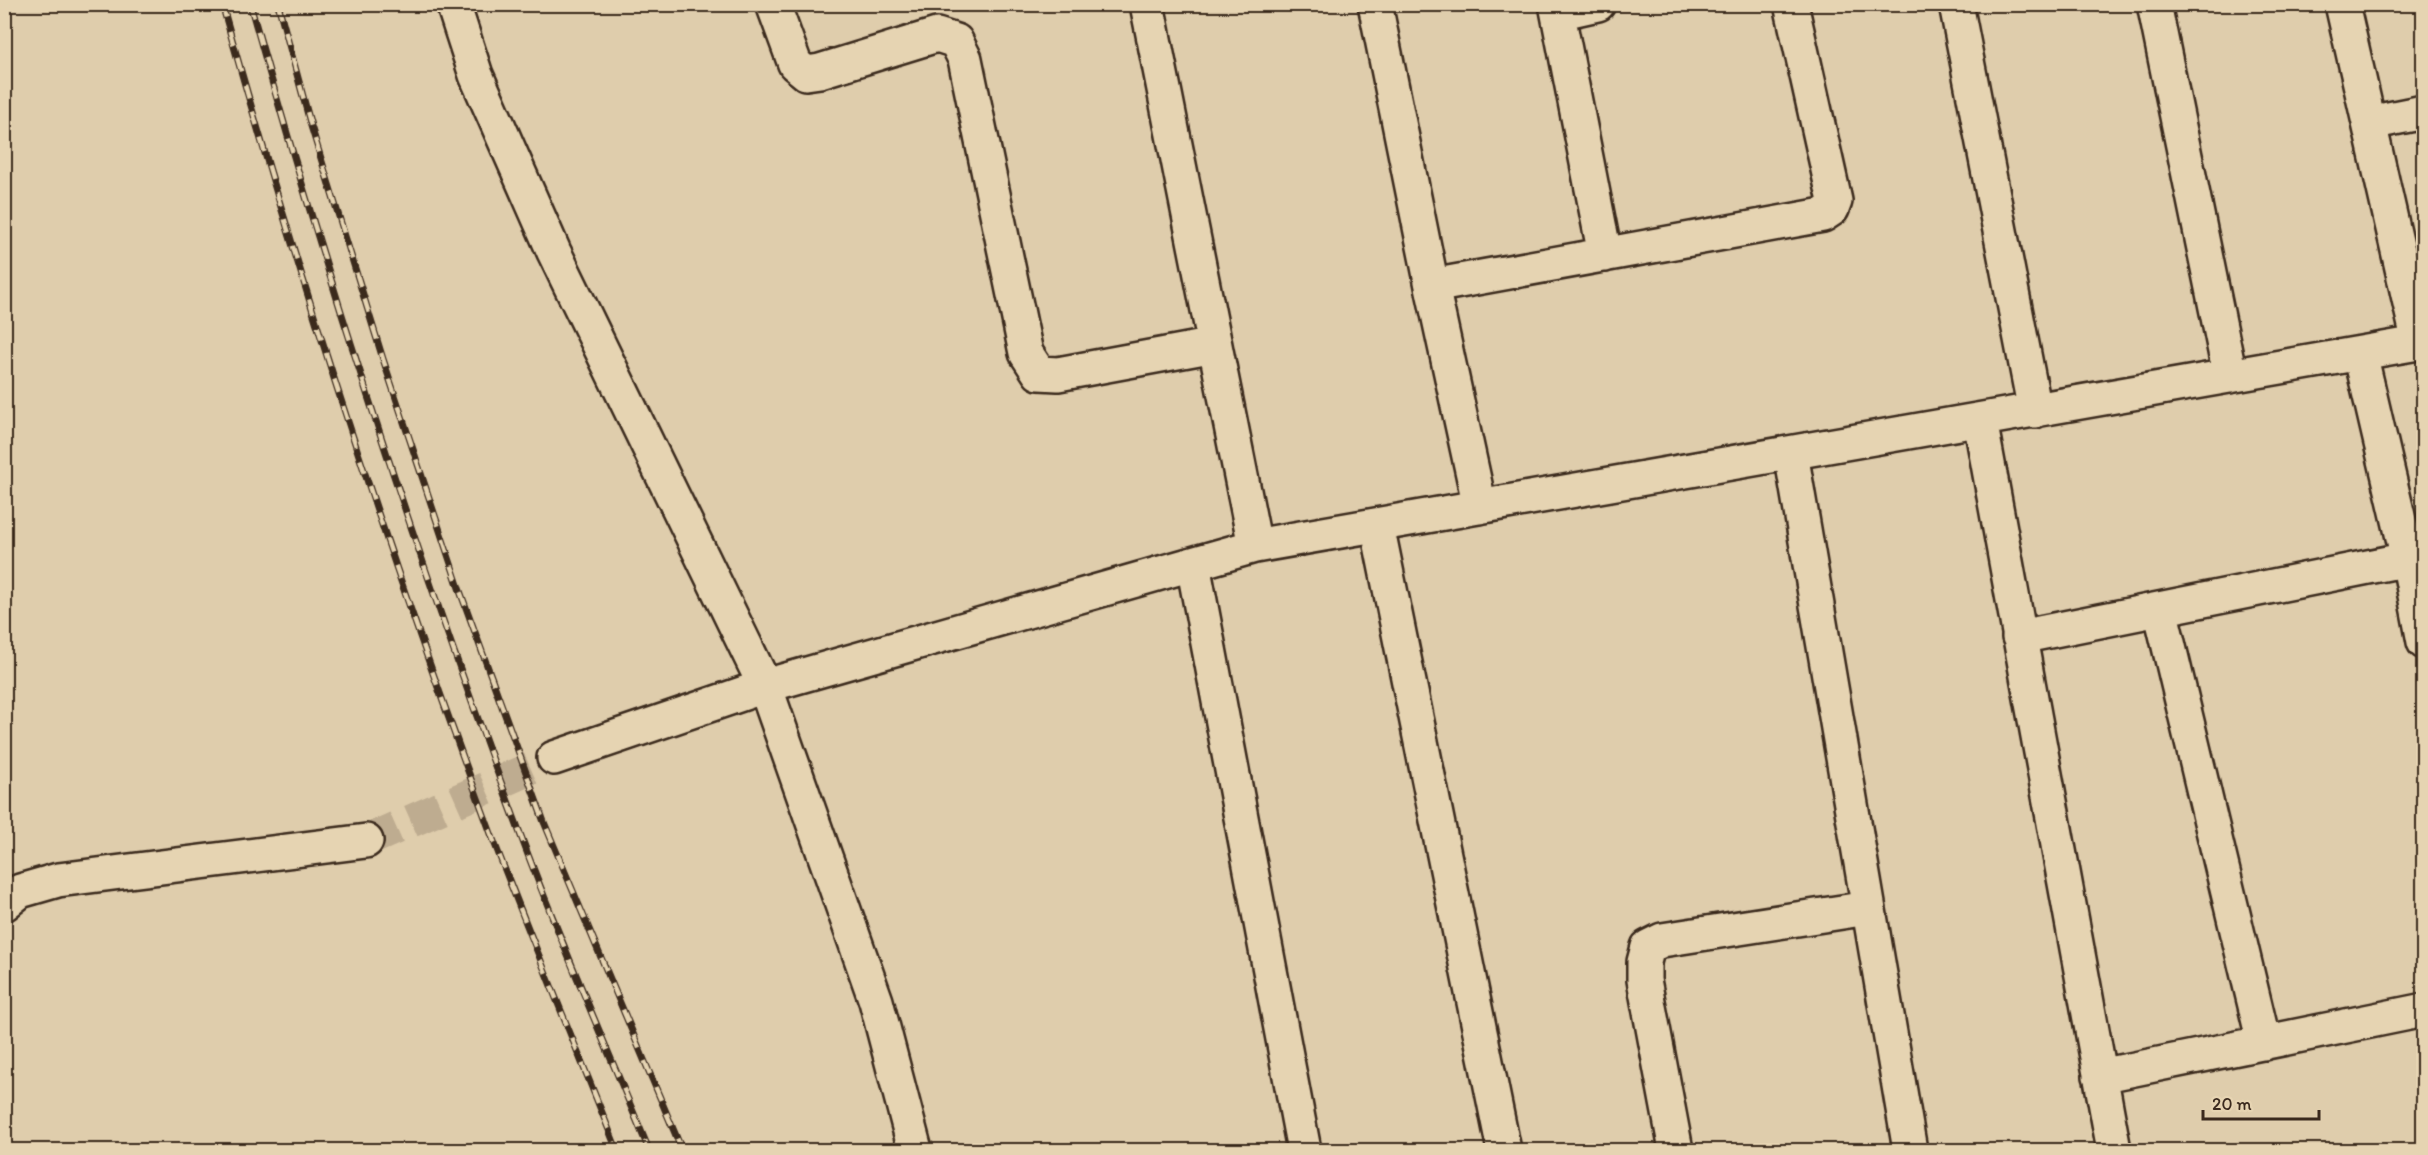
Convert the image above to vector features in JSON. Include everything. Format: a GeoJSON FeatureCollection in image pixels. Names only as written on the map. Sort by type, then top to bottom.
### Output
{"type":"FeatureCollection","features":[{"type":"Feature","properties":{"kind":"street"},"geometry":{"type":"LineString","coordinates":[[453,4],[476,75],[554,252],[765,686],[876,1001],[915,1150]]}},
{"type":"Feature","properties":{"kind":"street"},"geometry":{"type":"LineString","coordinates":[[773,4],[795,64],[806,73],[820,71],[937,35],[956,41],[965,59],[1026,353],[1039,373],[1058,374],[1215,345]]}},
{"type":"Feature","properties":{"kind":"street"},"geometry":{"type":"LineString","coordinates":[[1148,4],[1255,546]]}},
{"type":"Feature","properties":{"kind":"street"},"geometry":{"type":"LineString","coordinates":[[1375,4],[1432,286],[1480,507]]}},
{"type":"Feature","properties":{"kind":"street"},"geometry":{"type":"LineString","coordinates":[[1598,4],[1557,9],[1605,255]]}},
{"type":"Feature","properties":{"kind":"street"},"geometry":{"type":"LineString","coordinates":[[1432,286],[1823,215],[1832,209],[1835,201],[1791,4]]}},
{"type":"Feature","properties":{"kind":"street"},"geometry":{"type":"LineString","coordinates":[[1956,4],[2034,411]]}},
{"type":"Feature","properties":{"kind":"street"},"geometry":{"type":"LineString","coordinates":[[2154,4],[2230,376]]}},
{"type":"Feature","properties":{"kind":"street"},"geometry":{"type":"LineString","coordinates":[[554,758],[765,686],[1255,546],[2421,343],[2342,4]]}},
{"type":"Feature","properties":{"kind":"street"},"geometry":{"type":"LineString","coordinates":[[2369,123],[2424,112]]}},
{"type":"Feature","properties":{"kind":"street"},"geometry":{"type":"LineString","coordinates":[[2360,353],[2408,559],[2424,642]]}},
{"type":"Feature","properties":{"kind":"street"},"geometry":{"type":"LineString","coordinates":[[1980,420],[2114,1150]]}},
{"type":"Feature","properties":{"kind":"street"},"geometry":{"type":"LineString","coordinates":[[1791,453],[1910,1150]]}},
{"type":"Feature","properties":{"kind":"street"},"geometry":{"type":"LineString","coordinates":[[1377,525],[1504,1150]]}},
{"type":"Feature","properties":{"kind":"street"},"geometry":{"type":"LineString","coordinates":[[2019,637],[2408,559]]}},
{"type":"Feature","properties":{"kind":"street"},"geometry":{"type":"LineString","coordinates":[[1193,564],[1304,1150]]}},
{"type":"Feature","properties":{"kind":"street"},"geometry":{"type":"LineString","coordinates":[[2160,609],[2264,1043]]}},
{"type":"Feature","properties":{"kind":"street"},"geometry":{"type":"LineString","coordinates":[[4,904],[20,891],[58,879],[366,841]]}},
{"type":"Feature","properties":{"kind":"street"},"geometry":{"type":"LineString","coordinates":[[1676,1150],[1644,980],[1644,962],[1648,947],[1662,940],[1868,908]]}},
{"type":"Feature","properties":{"kind":"street"},"geometry":{"type":"LineString","coordinates":[[2100,1076],[2424,1010]]}},
{"type":"Feature","properties":{"kind":"tunnel"},"geometry":{"type":"LineString","coordinates":[[366,841],[554,758]]}},
{"type":"Feature","properties":{"kind":"railway"},"geometry":{"type":"LineString","coordinates":[[222,4],[283,215],[383,529],[493,839],[617,1150]]}},
{"type":"Feature","properties":{"kind":"railway"},"geometry":{"type":"LineString","coordinates":[[250,4],[342,316],[444,625],[533,869],[649,1150]]}},
{"type":"Feature","properties":{"kind":"railway"},"geometry":{"type":"LineString","coordinates":[[278,4],[311,126],[383,359],[460,591],[544,822],[682,1150]]}}]}
